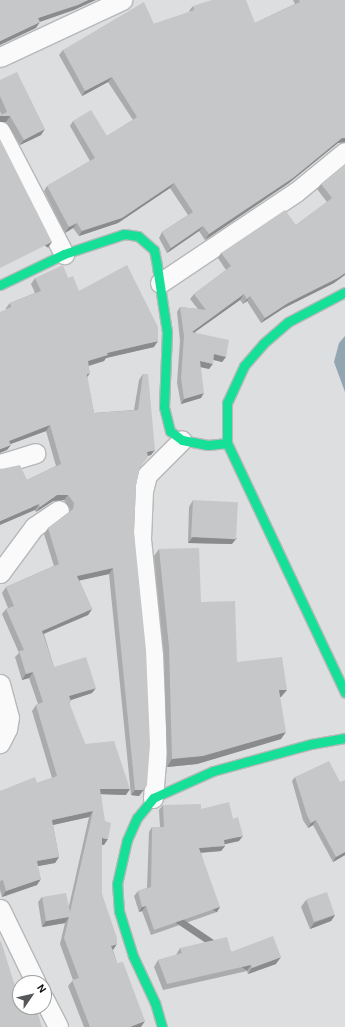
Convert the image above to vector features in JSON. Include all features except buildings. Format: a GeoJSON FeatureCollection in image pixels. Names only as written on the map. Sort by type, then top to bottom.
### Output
{"type":"FeatureCollection","features":[{"type":"Feature","properties":{"kind":"street"},"geometry":{"type":"LineString","coordinates":[[0,56],[122,0]]}},
{"type":"Feature","properties":{"kind":"street"},"geometry":{"type":"LineString","coordinates":[[0,131],[64,254]]}},
{"type":"Feature","properties":{"kind":"street"},"geometry":{"type":"LineString","coordinates":[[160,283],[296,192],[345,152]]}},
{"type":"Feature","properties":{"kind":"street"},"geometry":{"type":"LineString","coordinates":[[0,286],[64,254],[124,234],[138,236],[154,250],[160,283],[167,332],[164,407],[170,430],[182,440],[208,445],[227,443]]}},
{"type":"Feature","properties":{"kind":"street"},"geometry":{"type":"LineString","coordinates":[[345,292],[288,322],[263,344],[244,366],[227,402],[227,443],[345,693]]}},
{"type":"Feature","properties":{"kind":"street"},"geometry":{"type":"LineString","coordinates":[[153,798],[157,750],[154,655],[141,538],[143,492],[146,475],[182,440]]}},
{"type":"Feature","properties":{"kind":"street"},"geometry":{"type":"LineString","coordinates":[[0,464],[35,453]]}},
{"type":"Feature","properties":{"kind":"street"},"geometry":{"type":"LineString","coordinates":[[0,573],[34,527],[59,510]]}},
{"type":"Feature","properties":{"kind":"street"},"geometry":{"type":"LineString","coordinates":[[0,684],[9,717],[7,729],[0,743]]}},
{"type":"Feature","properties":{"kind":"street"},"geometry":{"type":"LineString","coordinates":[[162,1027],[155,1003],[133,956],[119,911],[117,884],[127,840],[136,818],[153,798],[178,785],[213,771],[311,744],[345,738]]}},
{"type":"Feature","properties":{"kind":"street"},"geometry":{"type":"LineString","coordinates":[[0,909],[32,975]]}},
{"type":"Feature","properties":{"kind":"street"},"geometry":{"type":"LineString","coordinates":[[52,1015],[58,1027]]}},
{"type":"Feature","properties":{"kind":"water"},"geometry":{"type":"Polygon","coordinates":[[[345,336],[345,392],[334,362],[339,343],[345,336]]]}},
{"type":"Feature","properties":{"kind":"traffic: fast"},"geometry":{"type":"LineString","coordinates":[[0,285],[64,254],[124,234],[138,236],[154,250],[157,266],[167,332],[164,407],[170,431],[182,440],[208,445],[227,443]]}},
{"type":"Feature","properties":{"kind":"traffic: fast"},"geometry":{"type":"LineString","coordinates":[[345,292],[288,322],[263,344],[244,366],[227,403],[227,443],[345,693]]}},
{"type":"Feature","properties":{"kind":"traffic: fast"},"geometry":{"type":"LineString","coordinates":[[162,1027],[155,1003],[133,956],[119,911],[117,884],[127,840],[137,818],[153,798],[213,771],[311,744],[345,738]]}}]}
